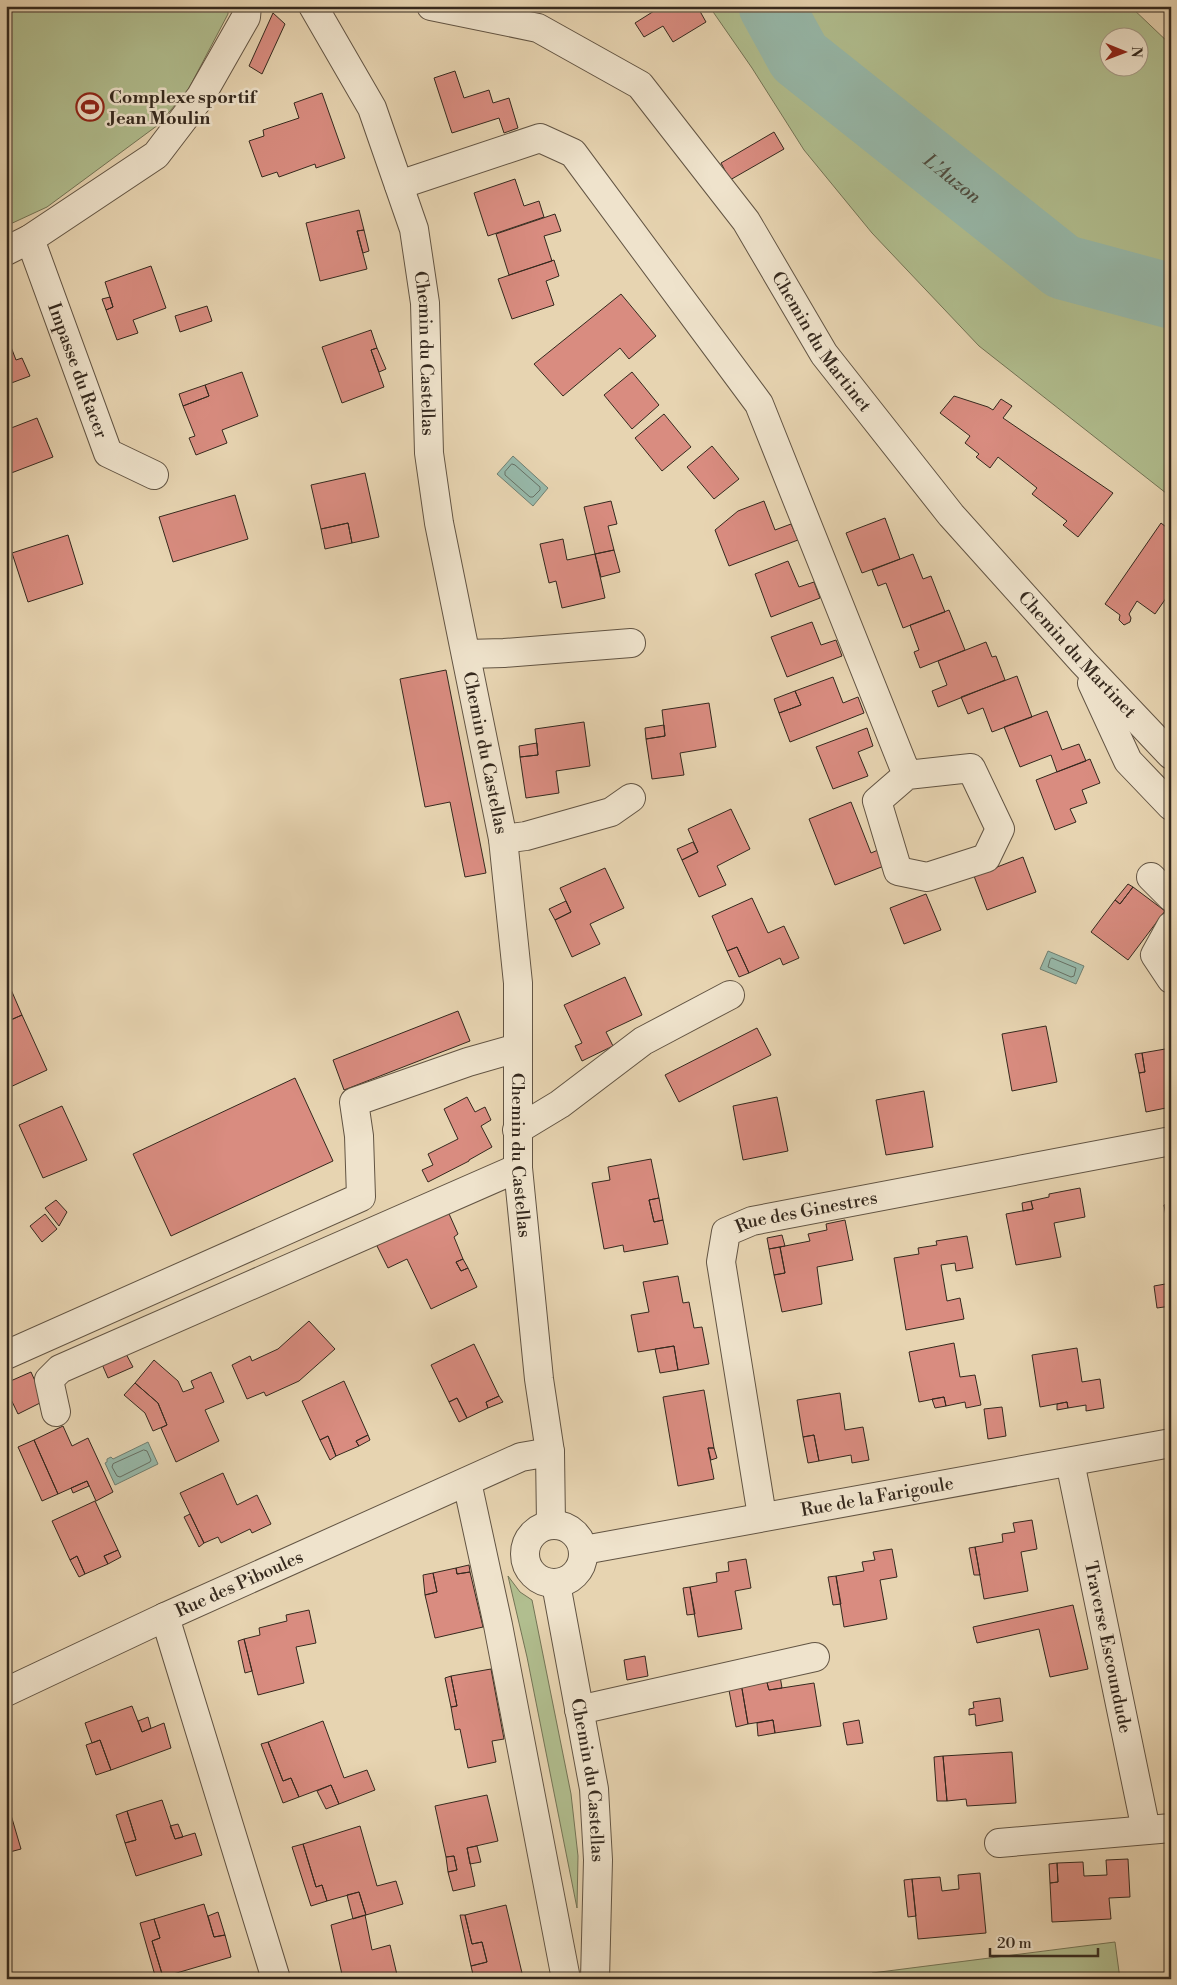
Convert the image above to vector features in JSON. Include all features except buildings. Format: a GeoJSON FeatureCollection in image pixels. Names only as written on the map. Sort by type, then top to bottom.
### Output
{"type":"FeatureCollection","features":[{"type":"Feature","properties":{"kind":"street"},"geometry":{"type":"LineString","coordinates":[[6,251],[30,239],[156,155],[201,96],[246,17],[247,6]]}},
{"type":"Feature","properties":{"kind":"street","name":"Chemin du Castellas"},"geometry":{"type":"LineString","coordinates":[[313,6],[372,108],[414,229],[425,303],[429,453],[439,523],[503,839],[518,983],[518,1168],[539,1379],[550,1452],[551,1524]]}},
{"type":"Feature","properties":{"kind":"street","name":"Chemin du Martinet"},"geometry":{"type":"LineString","coordinates":[[431,6],[538,28],[640,85],[746,220],[824,354],[952,515],[1083,662],[1171,755]]}},
{"type":"Feature","properties":{"kind":"street"},"geometry":{"type":"LineString","coordinates":[[399,185],[540,138],[573,153],[759,404],[907,775]]}},
{"type":"Feature","properties":{"kind":"street","name":"Impasse du Racer"},"geometry":{"type":"LineString","coordinates":[[30,239],[108,454],[154,475]]}},
{"type":"Feature","properties":{"kind":"street"},"geometry":{"type":"LineString","coordinates":[[466,654],[504,653],[631,643]]}},
{"type":"Feature","properties":{"kind":"street"},"geometry":{"type":"LineString","coordinates":[[1083,662],[1128,761],[1171,806]]}},
{"type":"Feature","properties":{"kind":"street"},"geometry":{"type":"LineString","coordinates":[[971,768],[1000,829],[986,858],[927,877],[898,871],[877,801],[907,775],[971,768]]}},
{"type":"Feature","properties":{"kind":"street"},"geometry":{"type":"LineString","coordinates":[[503,839],[526,836],[611,812],[631,798]]}},
{"type":"Feature","properties":{"kind":"street"},"geometry":{"type":"LineString","coordinates":[[1150,877],[1171,897]]}},
{"type":"Feature","properties":{"kind":"street"},"geometry":{"type":"LineString","coordinates":[[1171,926],[1155,955],[1171,979]]}},
{"type":"Feature","properties":{"kind":"street"},"geometry":{"type":"LineString","coordinates":[[517,1130],[560,1104],[643,1041],[730,995]]}},
{"type":"Feature","properties":{"kind":"street"},"geometry":{"type":"LineString","coordinates":[[6,1355],[361,1196],[359,1136],[354,1102],[468,1062],[517,1048]]}},
{"type":"Feature","properties":{"kind":"street","name":"Rue des Ginestres"},"geometry":{"type":"LineString","coordinates":[[762,1516],[721,1262],[726,1232],[752,1221],[1171,1140]]}},
{"type":"Feature","properties":{"kind":"street"},"geometry":{"type":"LineString","coordinates":[[56,1412],[49,1380],[60,1369],[518,1168]]}},
{"type":"Feature","properties":{"kind":"street","name":"Rue de la Farigoule"},"geometry":{"type":"LineString","coordinates":[[584,1550],[762,1516],[1171,1443]]}},
{"type":"Feature","properties":{"kind":"street","name":"Rue des Piboules"},"geometry":{"type":"LineString","coordinates":[[276,1979],[165,1617],[521,1457],[550,1452]]}},
{"type":"Feature","properties":{"kind":"street","name":"Traverse Escoundude"},"geometry":{"type":"LineString","coordinates":[[1070,1462],[1158,1829]]}},
{"type":"Feature","properties":{"kind":"street"},"geometry":{"type":"LineString","coordinates":[[467,1482],[498,1625],[566,1979]]}},
{"type":"Feature","properties":{"kind":"street"},"geometry":{"type":"LineString","coordinates":[[551,1524],[562,1526],[572,1531],[580,1540],[584,1550],[583,1562],[577,1573],[568,1581],[556,1584],[545,1583],[535,1577],[528,1568],[524,1557],[531,1535],[540,1528],[551,1524]]}},
{"type":"Feature","properties":{"kind":"street","name":"Chemin du Castellas"},"geometry":{"type":"LineString","coordinates":[[556,1584],[594,1790],[598,1860],[595,1979]]}},
{"type":"Feature","properties":{"kind":"street"},"geometry":{"type":"LineString","coordinates":[[6,1692],[165,1617]]}},
{"type":"Feature","properties":{"kind":"street"},"geometry":{"type":"LineString","coordinates":[[579,1710],[814,1657]]}},
{"type":"Feature","properties":{"kind":"street"},"geometry":{"type":"LineString","coordinates":[[999,1844],[1158,1829]]}},
{"type":"Feature","properties":{"kind":"green space","name":"Complexe sportif Jean Moulin"},"geometry":{"type":"Polygon","coordinates":[[[6,6],[228,6],[228,14],[188,90],[158,125],[47,207],[6,226],[6,6]]]}},
{"type":"Feature","properties":{"kind":"green space"},"geometry":{"type":"Polygon","coordinates":[[[709,6],[1130,6],[1171,45],[1171,497],[979,346],[872,233],[804,150],[752,68],[709,6]]]}},
{"type":"Feature","properties":{"kind":"green space"},"geometry":{"type":"Polygon","coordinates":[[[508,1576],[520,1592],[532,1600],[571,1794],[578,1856],[577,1908],[527,1657],[508,1576]]]}},
{"type":"Feature","properties":{"kind":"green space"},"geometry":{"type":"Polygon","coordinates":[[[1115,1942],[1120,1979],[872,1979],[872,1973],[1115,1942]]]}},
{"type":"Feature","properties":{"kind":"water"},"geometry":{"type":"Polygon","coordinates":[[[513,456],[548,488],[533,506],[497,474],[513,456]]]}},
{"type":"Feature","properties":{"kind":"water"},"geometry":{"type":"Polygon","coordinates":[[[1048,951],[1084,966],[1076,984],[1040,969],[1048,951]]]}},
{"type":"Feature","properties":{"kind":"water"},"geometry":{"type":"Polygon","coordinates":[[[148,1442],[158,1464],[115,1485],[105,1463],[107,1459],[111,1457],[113,1459],[148,1442]]]}},
{"type":"Feature","properties":{"kind":"waterway","name":"L'Auzon"},"geometry":{"type":"LineString","coordinates":[[771,6],[799,57],[1063,267],[1171,296]]}},
{"type":"Feature","properties":{"kind":"place","name":"Complexe sportif Jean Moulin"},"geometry":{"type":"Point","coordinates":[90,107]}}]}
